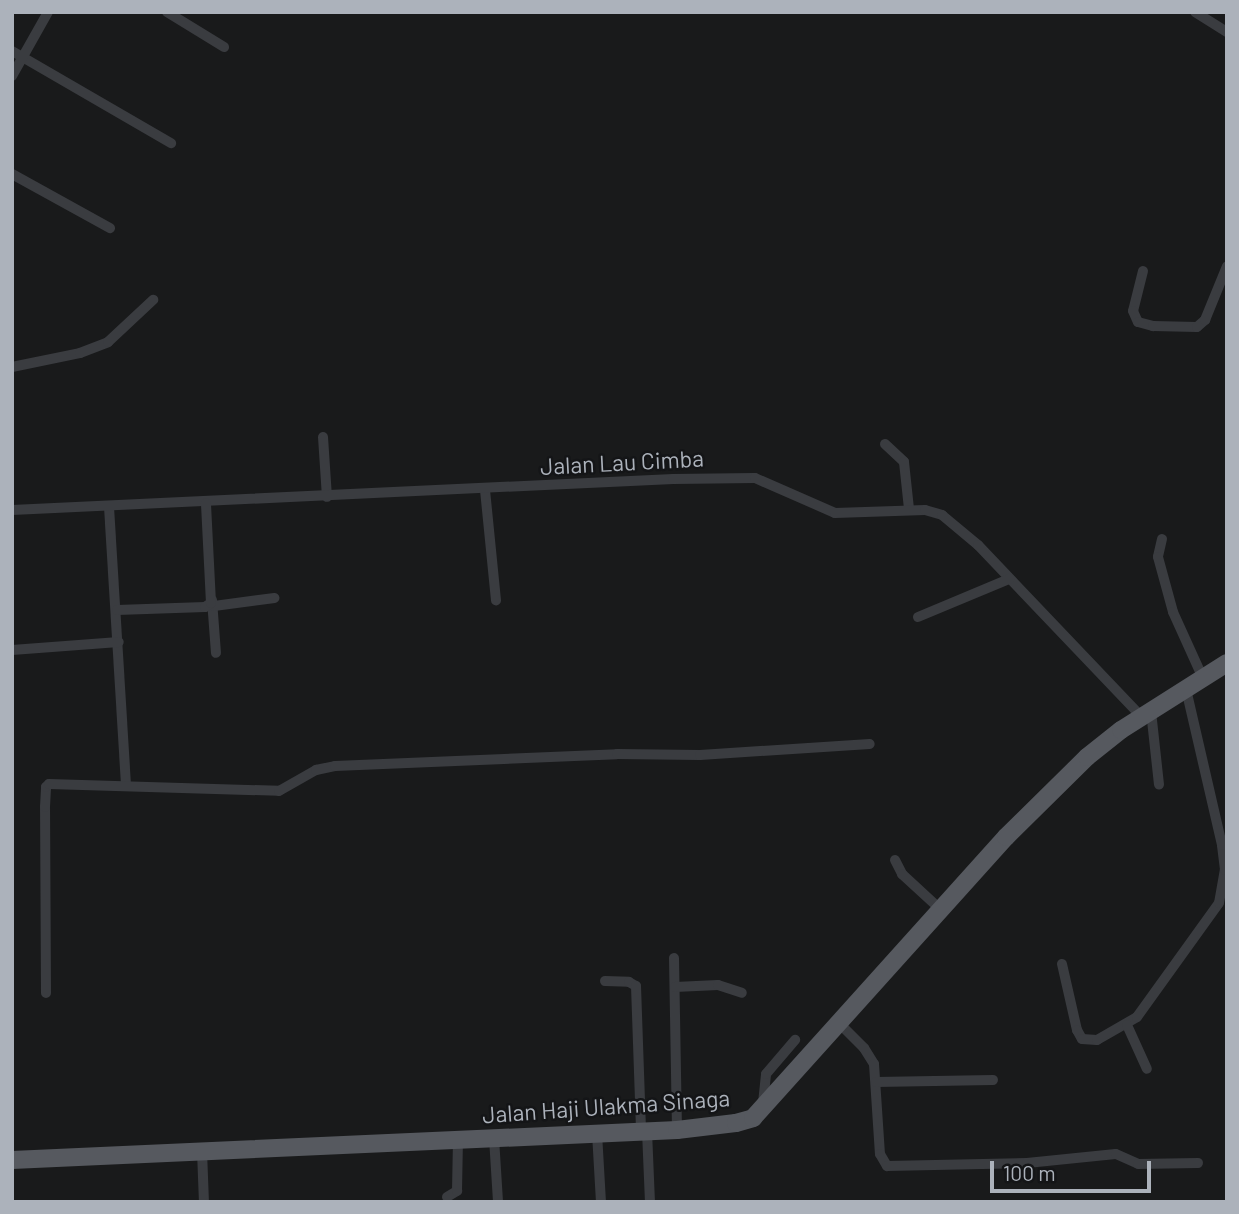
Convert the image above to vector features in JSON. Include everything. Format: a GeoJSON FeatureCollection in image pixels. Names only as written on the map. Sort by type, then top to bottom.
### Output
{"type":"FeatureCollection","features":[{"type":"Feature","properties":{"kind":"main road","name":"Jalan Haji Ulakma Sinaga"},"geometry":{"type":"LineString","coordinates":[[12,1160],[677,1130],[736,1123],[752,1118],[840,1024],[1006,837],[1087,757],[1146,714],[1227,663]]}},
{"type":"Feature","properties":{"kind":"street"},"geometry":{"type":"LineString","coordinates":[[12,76],[18,54],[48,12]]}},
{"type":"Feature","properties":{"kind":"street"},"geometry":{"type":"LineString","coordinates":[[167,12],[224,47]]}},
{"type":"Feature","properties":{"kind":"street"},"geometry":{"type":"LineString","coordinates":[[1195,12],[1227,32]]}},
{"type":"Feature","properties":{"kind":"street"},"geometry":{"type":"LineString","coordinates":[[18,54],[171,143]]}},
{"type":"Feature","properties":{"kind":"street"},"geometry":{"type":"LineString","coordinates":[[12,174],[110,228]]}},
{"type":"Feature","properties":{"kind":"street"},"geometry":{"type":"LineString","coordinates":[[1143,271],[1133,311],[1138,322],[1153,326],[1198,327],[1205,320],[1227,266]]}},
{"type":"Feature","properties":{"kind":"street"},"geometry":{"type":"LineString","coordinates":[[12,367],[80,353],[108,342],[153,300]]}},
{"type":"Feature","properties":{"kind":"street"},"geometry":{"type":"LineString","coordinates":[[323,437],[327,497]]}},
{"type":"Feature","properties":{"kind":"street"},"geometry":{"type":"LineString","coordinates":[[885,444],[904,462],[909,509]]}},
{"type":"Feature","properties":{"kind":"street","name":"Jalan Lau Cimba"},"geometry":{"type":"LineString","coordinates":[[12,510],[742,476],[755,478],[835,513],[925,509],[942,515],[978,545],[1146,714]]}},
{"type":"Feature","properties":{"kind":"street"},"geometry":{"type":"LineString","coordinates":[[485,490],[496,600]]}},
{"type":"Feature","properties":{"kind":"street"},"geometry":{"type":"LineString","coordinates":[[206,503],[216,653]]}},
{"type":"Feature","properties":{"kind":"street"},"geometry":{"type":"LineString","coordinates":[[109,507],[126,784]]}},
{"type":"Feature","properties":{"kind":"street"},"geometry":{"type":"LineString","coordinates":[[1162,539],[1158,557],[1172,612],[1203,678]]}},
{"type":"Feature","properties":{"kind":"street"},"geometry":{"type":"LineString","coordinates":[[918,617],[1009,579]]}},
{"type":"Feature","properties":{"kind":"street"},"geometry":{"type":"LineString","coordinates":[[117,611],[205,607],[213,603],[274,598]]}},
{"type":"Feature","properties":{"kind":"street"},"geometry":{"type":"LineString","coordinates":[[12,650],[118,642]]}},
{"type":"Feature","properties":{"kind":"street"},"geometry":{"type":"LineString","coordinates":[[1062,964],[1077,1030],[1082,1039],[1097,1040],[1127,1025],[1150,999],[1219,903],[1224,892],[1226,870],[1222,845],[1185,689]]}},
{"type":"Feature","properties":{"kind":"street"},"geometry":{"type":"LineString","coordinates":[[1146,714],[1159,785]]}},
{"type":"Feature","properties":{"kind":"street"},"geometry":{"type":"LineString","coordinates":[[46,993],[46,786],[126,784],[279,791],[296,785],[316,771],[335,766],[617,754],[700,755],[870,744]]}},
{"type":"Feature","properties":{"kind":"street"},"geometry":{"type":"LineString","coordinates":[[895,860],[902,874],[942,910]]}},
{"type":"Feature","properties":{"kind":"street"},"geometry":{"type":"LineString","coordinates":[[674,958],[677,1130]]}},
{"type":"Feature","properties":{"kind":"street"},"geometry":{"type":"LineString","coordinates":[[605,981],[629,982],[636,986],[650,1202]]}},
{"type":"Feature","properties":{"kind":"street"},"geometry":{"type":"LineString","coordinates":[[675,987],[718,985],[742,993]]}},
{"type":"Feature","properties":{"kind":"street"},"geometry":{"type":"LineString","coordinates":[[840,1024],[871,1057],[876,1082],[880,1154],[887,1166],[1027,1164],[1116,1154],[1138,1164],[1198,1163]]}},
{"type":"Feature","properties":{"kind":"street"},"geometry":{"type":"LineString","coordinates":[[1127,1025],[1147,1069]]}},
{"type":"Feature","properties":{"kind":"street"},"geometry":{"type":"LineString","coordinates":[[762,1110],[766,1074],[795,1040]]}},
{"type":"Feature","properties":{"kind":"street"},"geometry":{"type":"LineString","coordinates":[[876,1082],[993,1080]]}},
{"type":"Feature","properties":{"kind":"street"},"geometry":{"type":"LineString","coordinates":[[597,1133],[601,1202]]}},
{"type":"Feature","properties":{"kind":"street"},"geometry":{"type":"LineString","coordinates":[[494,1138],[498,1202]]}},
{"type":"Feature","properties":{"kind":"street"},"geometry":{"type":"LineString","coordinates":[[447,1197],[457,1191],[458,1140]]}},
{"type":"Feature","properties":{"kind":"street"},"geometry":{"type":"LineString","coordinates":[[202,1152],[204,1202]]}}]}
